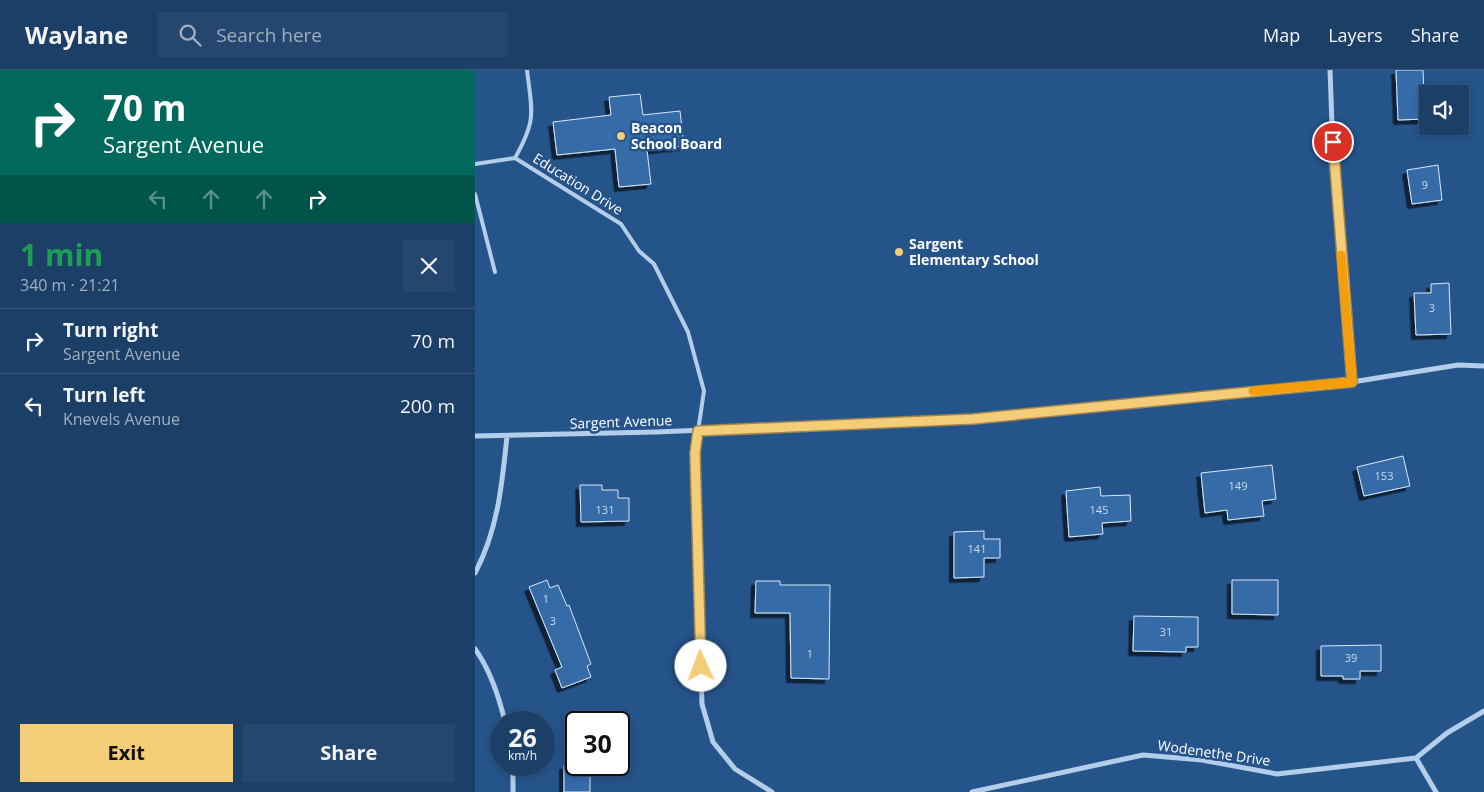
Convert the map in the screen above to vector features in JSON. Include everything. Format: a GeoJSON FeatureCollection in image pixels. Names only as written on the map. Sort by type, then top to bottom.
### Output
{"type":"FeatureCollection","features":[{"type":"Feature","properties":{"kind":"street"},"geometry":{"type":"LineString","coordinates":[[1330,70],[1334,179],[1352,382]]}},
{"type":"Feature","properties":{"kind":"street","name":"Sargent Avenue"},"geometry":{"type":"LineString","coordinates":[[475,436],[698,431],[973,419],[1352,382],[1458,365],[1484,366]]}},
{"type":"Feature","properties":{"kind":"street"},"geometry":{"type":"LineString","coordinates":[[698,431],[695,453],[702,704],[713,742],[718,749],[735,769],[772,792]]}},
{"type":"Feature","properties":{"kind":"street"},"geometry":{"type":"LineString","coordinates":[[475,573],[483,559],[499,512],[507,436]]}},
{"type":"Feature","properties":{"kind":"street"},"geometry":{"type":"LineString","coordinates":[[475,649],[483,660],[499,697],[502,711]]}},
{"type":"Feature","properties":{"kind":"street"},"geometry":{"type":"LineString","coordinates":[[1436,792],[1416,758],[1447,733],[1484,711]]}},
{"type":"Feature","properties":{"kind":"street","name":"Wodenethe Drive"},"geometry":{"type":"LineString","coordinates":[[972,792],[1143,754],[1202,760],[1277,774],[1416,758]]}},
{"type":"Feature","properties":{"kind":"street"},"geometry":{"type":"LineString","coordinates":[[513,776],[513,792]]}},
{"type":"Feature","properties":{"kind":"lane"},"geometry":{"type":"LineString","coordinates":[[515,158],[528,136],[532,120],[527,70]]}},
{"type":"Feature","properties":{"kind":"lane","name":"Education Drive"},"geometry":{"type":"LineString","coordinates":[[475,164],[515,158],[621,224],[639,251],[654,264],[688,332],[704,391],[698,431]]}},
{"type":"Feature","properties":{"kind":"lane"},"geometry":{"type":"LineString","coordinates":[[475,194],[495,272]]}},
{"type":"Feature","properties":{"kind":"building"},"geometry":{"type":"Polygon","coordinates":[[[1396,70],[1423,70],[1424,85],[1419,85],[1419,119],[1398,120],[1396,70]]]}},
{"type":"Feature","properties":{"kind":"building"},"geometry":{"type":"Polygon","coordinates":[[[640,94],[643,115],[680,111],[684,146],[647,150],[651,184],[619,187],[615,149],[557,155],[553,122],[611,115],[609,97],[640,94]]]}},
{"type":"Feature","properties":{"kind":"building"},"geometry":{"type":"Polygon","coordinates":[[[1438,165],[1442,200],[1412,204],[1407,170],[1438,165]]]}},
{"type":"Feature","properties":{"kind":"building"},"geometry":{"type":"Polygon","coordinates":[[[1449,283],[1451,334],[1416,335],[1414,293],[1431,293],[1431,284],[1449,283]]]}},
{"type":"Feature","properties":{"kind":"building"},"geometry":{"type":"Polygon","coordinates":[[[1403,456],[1410,486],[1364,496],[1357,467],[1403,456]]]}},
{"type":"Feature","properties":{"kind":"building"},"geometry":{"type":"Polygon","coordinates":[[[1272,465],[1276,499],[1262,501],[1264,516],[1228,520],[1227,510],[1205,513],[1201,473],[1272,465]]]}},
{"type":"Feature","properties":{"kind":"building"},"geometry":{"type":"Polygon","coordinates":[[[580,485],[602,485],[602,490],[618,490],[618,498],[629,498],[629,521],[581,522],[580,485]]]}},
{"type":"Feature","properties":{"kind":"building"},"geometry":{"type":"Polygon","coordinates":[[[1100,487],[1101,496],[1130,495],[1131,521],[1102,523],[1103,534],[1069,537],[1066,491],[1100,487]]]}},
{"type":"Feature","properties":{"kind":"building"},"geometry":{"type":"Polygon","coordinates":[[[984,531],[984,539],[1000,539],[1000,558],[984,558],[984,577],[954,578],[954,532],[984,531]]]}},
{"type":"Feature","properties":{"kind":"building"},"geometry":{"type":"Polygon","coordinates":[[[547,580],[550,588],[558,585],[567,606],[569,605],[591,664],[587,666],[591,677],[562,688],[555,670],[562,667],[529,587],[547,580]]]}},
{"type":"Feature","properties":{"kind":"building"},"geometry":{"type":"Polygon","coordinates":[[[1232,580],[1278,580],[1278,615],[1232,614],[1232,580]]]}},
{"type":"Feature","properties":{"kind":"building"},"geometry":{"type":"Polygon","coordinates":[[[756,581],[780,581],[780,585],[830,585],[829,679],[791,678],[790,613],[755,613],[756,581]]]}},
{"type":"Feature","properties":{"kind":"building"},"geometry":{"type":"Polygon","coordinates":[[[1134,616],[1198,617],[1198,647],[1186,647],[1186,652],[1133,651],[1134,616]]]}},
{"type":"Feature","properties":{"kind":"building"},"geometry":{"type":"Polygon","coordinates":[[[1381,645],[1381,671],[1360,671],[1360,679],[1343,679],[1343,676],[1321,676],[1321,646],[1381,645]]]}},
{"type":"Feature","properties":{"kind":"building"},"geometry":{"type":"Polygon","coordinates":[[[564,765],[565,776],[590,776],[590,792],[564,792],[564,765]]]}},
{"type":"Feature","properties":{"kind":"slow traffic"},"geometry":{"type":"LineString","coordinates":[[1253,391],[1352,382],[1341,255]]}},
{"type":"Feature","properties":{"kind":"place","name":"Beacon School Board"},"geometry":{"type":"Point","coordinates":[621,136]}},
{"type":"Feature","properties":{"kind":"place","name":"Sargent Elementary School"},"geometry":{"type":"Point","coordinates":[899,252]}},
{"type":"Feature","properties":{"kind":"route"},"geometry":{"type":"LineString","coordinates":[[701,666],[695,453],[698,431],[973,419],[1352,382],[1334,179],[1333,142]]}}]}
